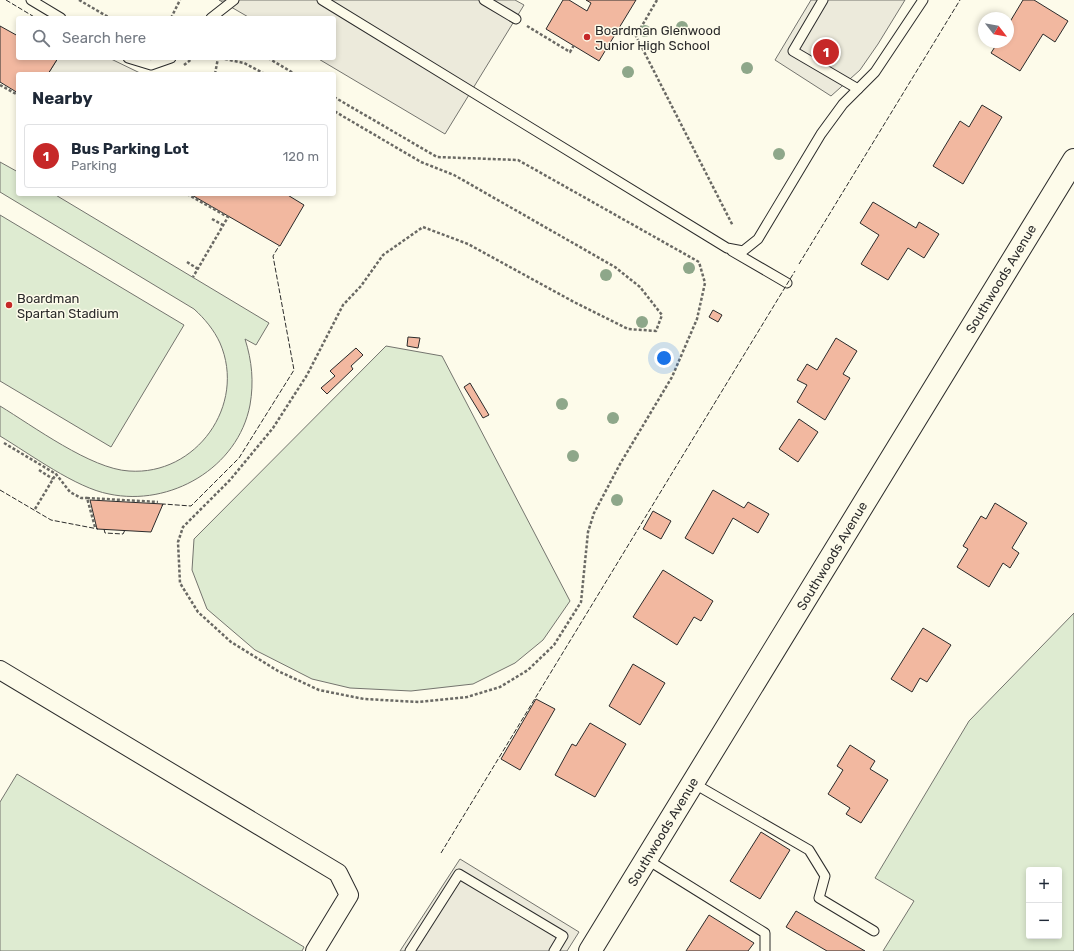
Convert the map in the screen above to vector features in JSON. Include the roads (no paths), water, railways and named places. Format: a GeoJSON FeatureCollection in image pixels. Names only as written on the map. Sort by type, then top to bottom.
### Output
{"type":"FeatureCollection","features":[{"type":"Feature","properties":{"kind":"street","name":"Southwoods Avenue"},"geometry":{"type":"LineString","coordinates":[[590,951],[1074,160]]}},
{"type":"Feature","properties":{"kind":"street"},"geometry":{"type":"LineString","coordinates":[[0,670],[338,872],[349,896],[315,951]]}},
{"type":"Feature","properties":{"kind":"lane"},"geometry":{"type":"LineString","coordinates":[[31,0],[58,16]]}},
{"type":"Feature","properties":{"kind":"lane"},"geometry":{"type":"LineString","coordinates":[[212,16],[222,0]]}},
{"type":"Feature","properties":{"kind":"lane"},"geometry":{"type":"LineString","coordinates":[[212,16],[234,0]]}},
{"type":"Feature","properties":{"kind":"lane"},"geometry":{"type":"LineString","coordinates":[[322,0],[727,248],[787,283]]}},
{"type":"Feature","properties":{"kind":"lane"},"geometry":{"type":"LineString","coordinates":[[484,0],[516,19]]}},
{"type":"Feature","properties":{"kind":"lane"},"geometry":{"type":"LineString","coordinates":[[823,0],[793,51],[858,89]]}},
{"type":"Feature","properties":{"kind":"lane"},"geometry":{"type":"LineString","coordinates":[[727,248],[743,251],[758,238],[821,134],[843,104],[875,72],[922,0]]}},
{"type":"Feature","properties":{"kind":"lane"},"geometry":{"type":"LineString","coordinates":[[135,60],[151,65],[165,60]]}},
{"type":"Feature","properties":{"kind":"lane"},"geometry":{"type":"LineString","coordinates":[[693,783],[809,850],[826,876],[818,898],[874,931]]}},
{"type":"Feature","properties":{"kind":"lane"},"geometry":{"type":"LineString","coordinates":[[646,860],[765,933],[765,951]]}},
{"type":"Feature","properties":{"kind":"lane"},"geometry":{"type":"LineString","coordinates":[[410,951],[459,874],[563,936],[554,951]]}},
{"type":"Feature","properties":{"kind":"place","name":"Boardman Glenwood Junior High School"},"geometry":{"type":"Point","coordinates":[587,37]}},
{"type":"Feature","properties":{"kind":"place","name":"Bus Parking Lot"},"geometry":{"type":"Point","coordinates":[826,52]}},
{"type":"Feature","properties":{"kind":"place","name":"Boardman Spartan Stadium"},"geometry":{"type":"Point","coordinates":[9,305]}}]}
